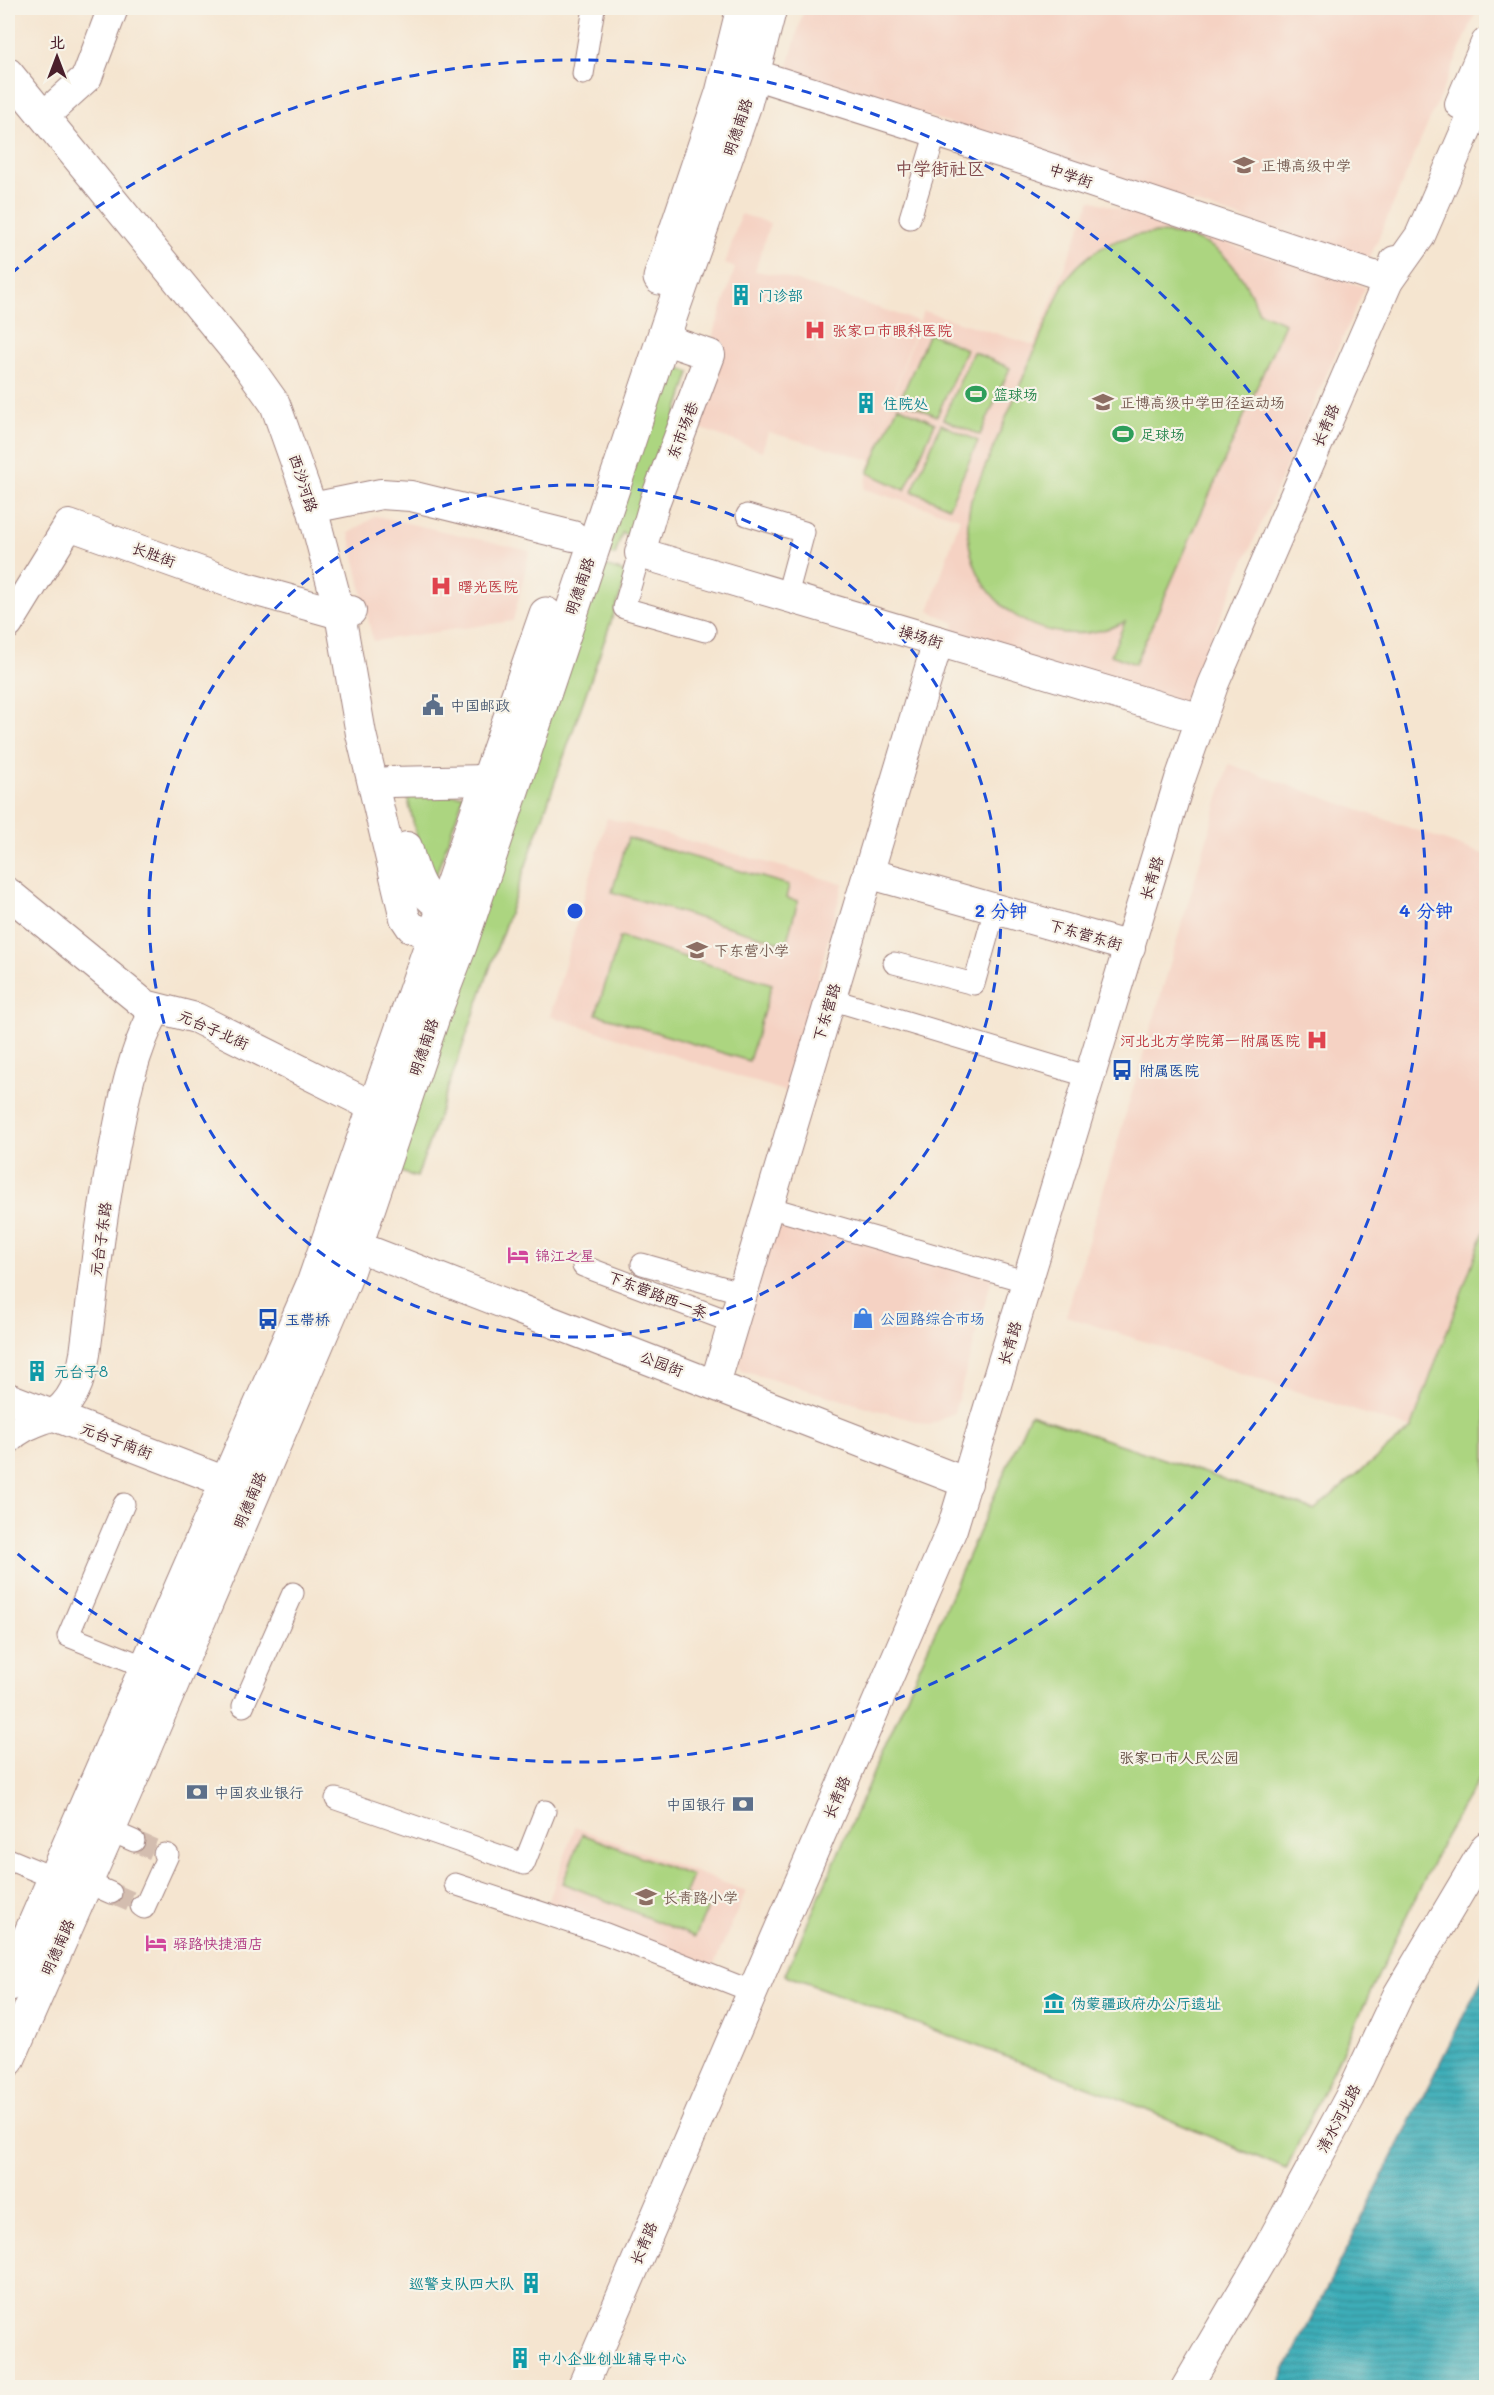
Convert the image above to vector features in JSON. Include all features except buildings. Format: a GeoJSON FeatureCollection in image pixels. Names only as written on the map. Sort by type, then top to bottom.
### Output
{"type":"FeatureCollection","features":[{"type":"Feature","properties":{"kind":"main road","name":"明德南路"},"geometry":{"type":"LineString","coordinates":[[8,1985],[313,1284],[374,1107],[451,927],[663,339],[707,176],[722,93],[743,8]]}},
{"type":"Feature","properties":{"kind":"main road","name":"明德南路"},"geometry":{"type":"LineString","coordinates":[[8,2060],[99,1887],[121,1836],[344,1281],[434,1014],[451,927],[488,780],[573,536],[707,176],[753,74],[770,8]]}},
{"type":"Feature","properties":{"kind":"street"},"geometry":{"type":"LineString","coordinates":[[50,111],[87,77],[113,8]]}},
{"type":"Feature","properties":{"kind":"street"},"geometry":{"type":"LineString","coordinates":[[583,74],[594,8]]}},
{"type":"Feature","properties":{"kind":"street","name":"长青路"},"geometry":{"type":"LineString","coordinates":[[582,2388],[751,1991],[952,1529],[1180,779],[1213,685],[1388,281],[1405,231],[1486,43]]}},
{"type":"Feature","properties":{"kind":"street","name":"西沙河路"},"geometry":{"type":"LineString","coordinates":[[8,49],[50,111]]}},
{"type":"Feature","properties":{"kind":"street","name":"西沙河路"},"geometry":{"type":"LineString","coordinates":[[8,73],[50,111],[255,346],[299,422],[345,613],[417,883],[451,927]]}},
{"type":"Feature","properties":{"kind":"street","name":"中学街"},"geometry":{"type":"LineString","coordinates":[[753,74],[1388,281]]}},
{"type":"Feature","properties":{"kind":"street","name":"长青路"},"geometry":{"type":"LineString","coordinates":[[1388,281],[1420,236],[1486,84]]}},
{"type":"Feature","properties":{"kind":"street"},"geometry":{"type":"LineString","coordinates":[[910,218],[936,132]]}},
{"type":"Feature","properties":{"kind":"street","name":"东市场巷"},"geometry":{"type":"LineString","coordinates":[[640,554],[655,501],[710,355],[663,339]]}},
{"type":"Feature","properties":{"kind":"street"},"geometry":{"type":"LineString","coordinates":[[318,507],[381,494],[411,496],[573,536]]}},
{"type":"Feature","properties":{"kind":"street"},"geometry":{"type":"LineString","coordinates":[[747,515],[804,532],[786,595]]}},
{"type":"Feature","properties":{"kind":"street","name":"长胜街"},"geometry":{"type":"LineString","coordinates":[[8,624],[69,525],[243,587],[345,613]]}},
{"type":"Feature","properties":{"kind":"street"},"geometry":{"type":"LineString","coordinates":[[640,554],[624,608],[705,631]]}},
{"type":"Feature","properties":{"kind":"street","name":"操场街"},"geometry":{"type":"LineString","coordinates":[[640,554],[786,595],[1201,719]]}},
{"type":"Feature","properties":{"kind":"street","name":"西沙河路"},"geometry":{"type":"LineString","coordinates":[[345,613],[361,734],[405,918],[411,927],[451,927]]}},
{"type":"Feature","properties":{"kind":"street","name":"下东营路"},"geometry":{"type":"LineString","coordinates":[[715,1384],[938,641]]}},
{"type":"Feature","properties":{"kind":"street"},"geometry":{"type":"LineString","coordinates":[[389,782],[488,780]]}},
{"type":"Feature","properties":{"kind":"street","name":"下东营东街"},"geometry":{"type":"LineString","coordinates":[[868,873],[1130,947]]}},
{"type":"Feature","properties":{"kind":"street","name":"元台子北街"},"geometry":{"type":"LineString","coordinates":[[8,894],[138,1001],[156,1009],[196,1018],[374,1107]]}},
{"type":"Feature","properties":{"kind":"street"},"geometry":{"type":"LineString","coordinates":[[894,963],[974,984],[995,909]]}},
{"type":"Feature","properties":{"kind":"street"},"geometry":{"type":"LineString","coordinates":[[831,999],[1090,1077]]}},
{"type":"Feature","properties":{"kind":"street","name":"元台子东路"},"geometry":{"type":"LineString","coordinates":[[8,1438],[18,1429],[52,1415],[75,1391],[81,1373],[108,1181],[124,1097],[143,1034],[156,1009]]}},
{"type":"Feature","properties":{"kind":"street"},"geometry":{"type":"LineString","coordinates":[[768,1208],[1028,1282]]}},
{"type":"Feature","properties":{"kind":"street","name":"公园街"},"geometry":{"type":"LineString","coordinates":[[356,1246],[967,1483]]}},
{"type":"Feature","properties":{"kind":"street"},"geometry":{"type":"LineString","coordinates":[[642,1264],[742,1293]]}},
{"type":"Feature","properties":{"kind":"street","name":"下东营路西一条"},"geometry":{"type":"LineString","coordinates":[[583,1266],[734,1323]]}},
{"type":"Feature","properties":{"kind":"street","name":"元台子南街"},"geometry":{"type":"LineString","coordinates":[[8,1398],[226,1482]]}},
{"type":"Feature","properties":{"kind":"street"},"geometry":{"type":"LineString","coordinates":[[124,1504],[68,1636],[146,1667]]}},
{"type":"Feature","properties":{"kind":"street"},"geometry":{"type":"LineString","coordinates":[[243,1706],[293,1593]]}},
{"type":"Feature","properties":{"kind":"street"},"geometry":{"type":"LineString","coordinates":[[336,1799],[524,1864],[545,1811]]}},
{"type":"Feature","properties":{"kind":"street","name":"清水河北路"},"geometry":{"type":"LineString","coordinates":[[1186,2388],[1270,2245],[1350,2097],[1398,1995],[1486,1846]]}},
{"type":"Feature","properties":{"kind":"street"},"geometry":{"type":"LineString","coordinates":[[141,1906],[144,1908],[168,1855],[164,1854]]}},
{"type":"Feature","properties":{"kind":"street"},"geometry":{"type":"LineString","coordinates":[[8,1859],[54,1878]]}},
{"type":"Feature","properties":{"kind":"street"},"geometry":{"type":"LineString","coordinates":[[455,1884],[606,1934],[751,1991]]}},
{"type":"Feature","properties":{"kind":"shaded area","name":"正博高级中学"},"geometry":{"type":"Polygon","coordinates":[[[804,8],[1478,8],[1369,260],[787,70],[804,8]]]}},
{"type":"Feature","properties":{"kind":"shaded area","name":"正博高级中学田径运动场"},"geometry":{"type":"Polygon","coordinates":[[[1091,200],[1365,287],[1181,706],[951,637],[955,623],[929,611],[960,518],[864,489],[871,460],[768,432],[762,451],[694,426],[724,343],[712,339],[735,268],[725,264],[741,214],[770,223],[755,271],[778,275],[918,321],[871,459],[923,311],[1034,345],[1091,200]]]}},
{"type":"Feature","properties":{"kind":"shaded area","name":"曙光医院"},"geometry":{"type":"Polygon","coordinates":[[[376,516],[530,551],[513,621],[373,641],[349,533],[376,516]]]}},
{"type":"Feature","properties":{"kind":"shaded area","name":"河北北方学院第一附属医院"},"geometry":{"type":"Polygon","coordinates":[[[1229,764],[1486,855],[1486,1226],[1411,1429],[1066,1316],[1229,764]]]}},
{"type":"Feature","properties":{"kind":"shaded area","name":"下东营小学"},"geometry":{"type":"Polygon","coordinates":[[[607,818],[843,884],[787,1092],[550,1016],[607,818]]]}},
{"type":"Feature","properties":{"kind":"shaded area","name":"公园路综合市场"},"geometry":{"type":"Polygon","coordinates":[[[775,1217],[992,1278],[954,1413],[929,1425],[742,1371],[735,1357],[775,1217]]]}},
{"type":"Feature","properties":{"kind":"shaded area","name":"长青路小学"},"geometry":{"type":"Polygon","coordinates":[[[575,1827],[746,1891],[712,1969],[548,1903],[575,1827]]]}},
{"type":"Feature","properties":{"kind":"green space"},"geometry":{"type":"Polygon","coordinates":[[[1155,233],[1193,238],[1221,253],[1242,278],[1259,312],[1285,323],[1135,664],[1111,655],[1125,622],[1093,632],[1062,633],[1033,625],[1008,611],[988,590],[974,564],[968,533],[971,500],[1063,284],[1081,263],[1103,247],[1127,237],[1155,233]]]}},
{"type":"Feature","properties":{"kind":"green space","name":"篮球场"},"geometry":{"type":"Polygon","coordinates":[[[929,333],[966,349],[937,416],[900,400],[929,333]]]}},
{"type":"Feature","properties":{"kind":"green space","name":"篮球场"},"geometry":{"type":"Polygon","coordinates":[[[973,352],[1010,368],[980,435],[943,419],[973,352]]]}},
{"type":"Feature","properties":{"kind":"green space"},"geometry":{"type":"Polygon","coordinates":[[[665,363],[690,372],[637,538],[622,533],[615,555],[607,553],[665,363]]]}},
{"type":"Feature","properties":{"kind":"green space"},"geometry":{"type":"Polygon","coordinates":[[[898,406],[935,423],[905,490],[868,473],[898,406]]]}},
{"type":"Feature","properties":{"kind":"green space","name":"篮球场"},"geometry":{"type":"Polygon","coordinates":[[[941,424],[978,441],[949,507],[912,491],[941,424]]]}},
{"type":"Feature","properties":{"kind":"green space"},"geometry":{"type":"Polygon","coordinates":[[[601,565],[628,573],[417,1177],[394,1170],[601,565]]]}},
{"type":"Feature","properties":{"kind":"green space"},"geometry":{"type":"Polygon","coordinates":[[[407,795],[464,795],[435,878],[426,878],[407,795]]]}},
{"type":"Feature","properties":{"kind":"green space"},"geometry":{"type":"Polygon","coordinates":[[[628,838],[789,885],[786,898],[798,901],[786,944],[612,892],[628,838]]]}},
{"type":"Feature","properties":{"kind":"green space"},"geometry":{"type":"Polygon","coordinates":[[[620,937],[772,984],[749,1061],[596,1014],[620,937]]]}},
{"type":"Feature","properties":{"kind":"green space","name":"张家口市人民公园"},"geometry":{"type":"Polygon","coordinates":[[[1486,1226],[1486,1767],[1445,1836],[1286,2169],[1118,2098],[785,1975],[1030,1414],[1314,1510],[1411,1429],[1486,1226]]]}},
{"type":"Feature","properties":{"kind":"green space"},"geometry":{"type":"Polygon","coordinates":[[[582,1834],[692,1876],[684,1895],[709,1905],[695,1937],[563,1883],[582,1834]]]}},
{"type":"Feature","properties":{"kind":"water"},"geometry":{"type":"Polygon","coordinates":[[[1486,1971],[1486,2387],[1277,2387],[1486,1971]]]}},
{"type":"Feature","properties":{"kind":"tunnel"},"geometry":{"type":"LineString","coordinates":[[134,1841],[164,1854]]}},
{"type":"Feature","properties":{"kind":"tunnel"},"geometry":{"type":"LineString","coordinates":[[111,1893],[141,1906]]}},
{"type":"Feature","properties":{"kind":"place","name":"正博高级中学"},"geometry":{"type":"Point","coordinates":[1244,165]}},
{"type":"Feature","properties":{"kind":"place","name":"门诊部"},"geometry":{"type":"Point","coordinates":[741,295]}},
{"type":"Feature","properties":{"kind":"place","name":"张家口市眼科医院"},"geometry":{"type":"Point","coordinates":[815,330]}},
{"type":"Feature","properties":{"kind":"place","name":"篮球场"},"geometry":{"type":"Point","coordinates":[976,394]}},
{"type":"Feature","properties":{"kind":"place","name":"正博高级中学田径运动场"},"geometry":{"type":"Point","coordinates":[1103,402]}},
{"type":"Feature","properties":{"kind":"place","name":"住院处"},"geometry":{"type":"Point","coordinates":[866,403]}},
{"type":"Feature","properties":{"kind":"place","name":"足球场"},"geometry":{"type":"Point","coordinates":[1123,434]}},
{"type":"Feature","properties":{"kind":"place","name":"曙光医院"},"geometry":{"type":"Point","coordinates":[441,586]}},
{"type":"Feature","properties":{"kind":"place","name":"中国邮政"},"geometry":{"type":"Point","coordinates":[433,705]}},
{"type":"Feature","properties":{"kind":"place","name":"下东营小学"},"geometry":{"type":"Point","coordinates":[697,950]}},
{"type":"Feature","properties":{"kind":"place","name":"河北北方学院第一附属医院"},"geometry":{"type":"Point","coordinates":[1317,1040]}},
{"type":"Feature","properties":{"kind":"place","name":"附属医院"},"geometry":{"type":"Point","coordinates":[1122,1070]}},
{"type":"Feature","properties":{"kind":"place","name":"锦江之星"},"geometry":{"type":"Point","coordinates":[518,1255]}},
{"type":"Feature","properties":{"kind":"place","name":"公园路综合市场"},"geometry":{"type":"Point","coordinates":[863,1318]}},
{"type":"Feature","properties":{"kind":"place","name":"玉带桥"},"geometry":{"type":"Point","coordinates":[268,1319]}},
{"type":"Feature","properties":{"kind":"place","name":"元台子8"},"geometry":{"type":"Point","coordinates":[37,1371]}},
{"type":"Feature","properties":{"kind":"place","name":"中国农业银行"},"geometry":{"type":"Point","coordinates":[197,1792]}},
{"type":"Feature","properties":{"kind":"place","name":"中国银行"},"geometry":{"type":"Point","coordinates":[743,1804]}},
{"type":"Feature","properties":{"kind":"place","name":"长青路小学"},"geometry":{"type":"Point","coordinates":[646,1897]}},
{"type":"Feature","properties":{"kind":"place","name":"驿路快捷酒店"},"geometry":{"type":"Point","coordinates":[156,1943]}},
{"type":"Feature","properties":{"kind":"place","name":"伪蒙疆政府办公厅遗址"},"geometry":{"type":"Point","coordinates":[1054,2003]}},
{"type":"Feature","properties":{"kind":"place","name":"巡警支队四大队"},"geometry":{"type":"Point","coordinates":[531,2283]}},
{"type":"Feature","properties":{"kind":"place","name":"中小企业创业辅导中心"},"geometry":{"type":"Point","coordinates":[520,2358]}},
{"type":"Feature","properties":{"kind":"district","name":"中学街社区"},"geometry":{"type":"Point","coordinates":[940,168]}}]}
